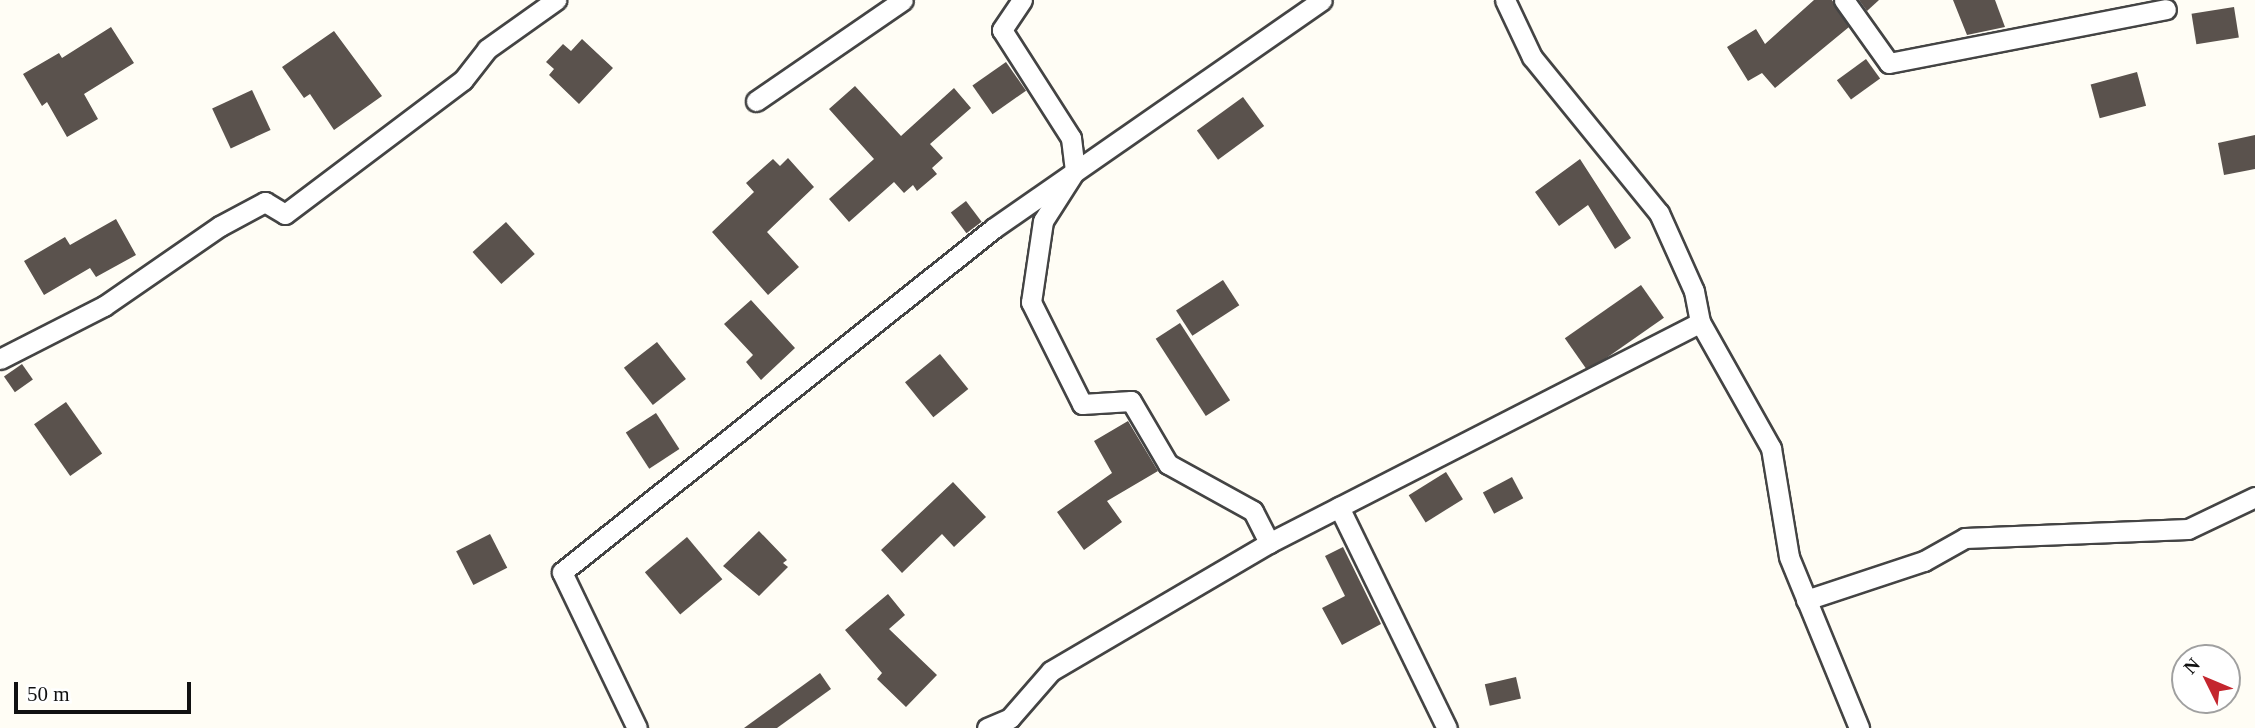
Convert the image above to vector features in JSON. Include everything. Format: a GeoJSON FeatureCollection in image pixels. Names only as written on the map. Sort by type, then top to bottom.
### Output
{"type":"FeatureCollection","features":[{"type":"Feature","properties":{"kind":"street"},"geometry":{"type":"LineString","coordinates":[[0,359],[104,306],[220,226],[265,202],[285,214],[463,80],[487,49],[556,0]]}},
{"type":"Feature","properties":{"kind":"street"},"geometry":{"type":"LineString","coordinates":[[756,101],[903,0]]}},
{"type":"Feature","properties":{"kind":"street"},"geometry":{"type":"LineString","coordinates":[[1022,0],[1002,30],[1071,138],[1075,171],[1043,220],[1031,302],[1082,404],[1131,401],[1168,464],[1252,511],[1269,543]]}},
{"type":"Feature","properties":{"kind":"street"},"geometry":{"type":"LineString","coordinates":[[637,728],[562,572],[994,228],[1322,0]]}},
{"type":"Feature","properties":{"kind":"street"},"geometry":{"type":"LineString","coordinates":[[1505,0],[1532,57],[1659,213],[1694,291],[1700,322],[1771,447],[1789,557],[1859,728]]}},
{"type":"Feature","properties":{"kind":"street"},"geometry":{"type":"LineString","coordinates":[[1844,0],[1889,63],[2166,9]]}},
{"type":"Feature","properties":{"kind":"street"},"geometry":{"type":"LineString","coordinates":[[987,728],[1010,718],[1051,671],[1269,543],[1700,322]]}},
{"type":"Feature","properties":{"kind":"street"},"geometry":{"type":"LineString","coordinates":[[1807,600],[1924,561],[1965,538],[2188,529],[2255,497]]}},
{"type":"Feature","properties":{"kind":"street"},"geometry":{"type":"LineString","coordinates":[[1339,507],[1447,728]]}},
{"type":"Feature","properties":{"kind":"building"},"geometry":{"type":"Polygon","coordinates":[[[1814,0],[1832,0],[1849,27],[1775,88],[1762,73],[1748,81],[1727,47],[1756,29],[1765,44],[1814,0]]]}},
{"type":"Feature","properties":{"kind":"building"},"geometry":{"type":"Polygon","coordinates":[[[1859,0],[1879,0],[1867,11],[1859,0]]]}},
{"type":"Feature","properties":{"kind":"building"},"geometry":{"type":"Polygon","coordinates":[[[1953,0],[1995,0],[2005,27],[1967,35],[1953,0]]]}},
{"type":"Feature","properties":{"kind":"building"},"geometry":{"type":"Polygon","coordinates":[[[2234,7],[2239,38],[2196,44],[2192,14],[2234,7]]]}},
{"type":"Feature","properties":{"kind":"building"},"geometry":{"type":"Polygon","coordinates":[[[111,27],[134,63],[84,94],[98,119],[67,137],[47,102],[42,106],[23,74],[59,53],[62,58],[111,27]]]}},
{"type":"Feature","properties":{"kind":"building"},"geometry":{"type":"Polygon","coordinates":[[[334,31],[382,96],[334,130],[310,94],[304,98],[282,67],[334,31]]]}},
{"type":"Feature","properties":{"kind":"building"},"geometry":{"type":"Polygon","coordinates":[[[582,39],[613,68],[579,104],[549,75],[554,69],[546,62],[563,44],[571,51],[582,39]]]}},
{"type":"Feature","properties":{"kind":"building"},"geometry":{"type":"Polygon","coordinates":[[[1866,59],[1880,78],[1851,100],[1837,80],[1866,59]]]}},
{"type":"Feature","properties":{"kind":"building"},"geometry":{"type":"Polygon","coordinates":[[[1006,62],[1026,91],[992,114],[972,86],[1006,62]]]}},
{"type":"Feature","properties":{"kind":"building"},"geometry":{"type":"Polygon","coordinates":[[[2137,72],[2146,106],[2100,118],[2091,84],[2137,72]]]}},
{"type":"Feature","properties":{"kind":"building"},"geometry":{"type":"Polygon","coordinates":[[[855,86],[901,136],[954,88],[971,108],[930,144],[943,158],[932,168],[937,174],[917,191],[913,185],[904,193],[894,182],[849,222],[829,199],[874,159],[829,109],[855,86]]]}},
{"type":"Feature","properties":{"kind":"building"},"geometry":{"type":"Polygon","coordinates":[[[252,90],[271,130],[231,148],[212,109],[252,90]]]}},
{"type":"Feature","properties":{"kind":"building"},"geometry":{"type":"Polygon","coordinates":[[[1243,97],[1264,126],[1218,160],[1197,131],[1243,97]]]}},
{"type":"Feature","properties":{"kind":"building"},"geometry":{"type":"Polygon","coordinates":[[[2255,135],[2255,169],[2224,175],[2218,143],[2255,135]]]}},
{"type":"Feature","properties":{"kind":"building"},"geometry":{"type":"Polygon","coordinates":[[[788,158],[814,187],[767,232],[799,267],[768,295],[712,232],[754,192],[746,183],[773,159],[780,166],[788,158]]]}},
{"type":"Feature","properties":{"kind":"building"},"geometry":{"type":"Polygon","coordinates":[[[1580,159],[1631,238],[1615,249],[1588,205],[1559,226],[1535,192],[1580,159]]]}},
{"type":"Feature","properties":{"kind":"building"},"geometry":{"type":"Polygon","coordinates":[[[966,201],[982,222],[966,233],[951,212],[966,201]]]}},
{"type":"Feature","properties":{"kind":"building"},"geometry":{"type":"Polygon","coordinates":[[[116,219],[136,255],[96,277],[90,268],[44,295],[24,261],[65,237],[70,245],[116,219]]]}},
{"type":"Feature","properties":{"kind":"building"},"geometry":{"type":"Polygon","coordinates":[[[506,222],[535,254],[501,284],[473,252],[506,222]]]}},
{"type":"Feature","properties":{"kind":"building"},"geometry":{"type":"Polygon","coordinates":[[[1223,280],[1239,305],[1192,336],[1176,310],[1223,280]]]}},
{"type":"Feature","properties":{"kind":"building"},"geometry":{"type":"Polygon","coordinates":[[[1641,285],[1664,318],[1588,371],[1565,338],[1641,285]]]}},
{"type":"Feature","properties":{"kind":"building"},"geometry":{"type":"Polygon","coordinates":[[[751,300],[795,348],[761,380],[746,362],[753,355],[724,324],[751,300]]]}},
{"type":"Feature","properties":{"kind":"building"},"geometry":{"type":"Polygon","coordinates":[[[1180,323],[1230,400],[1206,416],[1156,339],[1180,323]]]}},
{"type":"Feature","properties":{"kind":"building"},"geometry":{"type":"Polygon","coordinates":[[[657,342],[686,379],[653,405],[624,368],[657,342]]]}},
{"type":"Feature","properties":{"kind":"building"},"geometry":{"type":"Polygon","coordinates":[[[940,354],[968,389],[933,417],[905,382],[940,354]]]}},
{"type":"Feature","properties":{"kind":"building"},"geometry":{"type":"Polygon","coordinates":[[[22,364],[33,380],[15,392],[4,377],[22,364]]]}},
{"type":"Feature","properties":{"kind":"building"},"geometry":{"type":"Polygon","coordinates":[[[66,402],[102,454],[70,476],[34,424],[66,402]]]}},
{"type":"Feature","properties":{"kind":"building"},"geometry":{"type":"Polygon","coordinates":[[[656,413],[679,449],[649,469],[626,433],[656,413]]]}},
{"type":"Feature","properties":{"kind":"building"},"geometry":{"type":"Polygon","coordinates":[[[1128,421],[1158,471],[1107,501],[1122,522],[1084,550],[1057,512],[1112,473],[1094,441],[1128,421]]]}},
{"type":"Feature","properties":{"kind":"building"},"geometry":{"type":"Polygon","coordinates":[[[1446,472],[1463,499],[1426,522],[1409,495],[1446,472]]]}},
{"type":"Feature","properties":{"kind":"building"},"geometry":{"type":"Polygon","coordinates":[[[1512,477],[1523,498],[1494,514],[1483,492],[1512,477]]]}},
{"type":"Feature","properties":{"kind":"building"},"geometry":{"type":"Polygon","coordinates":[[[953,482],[986,517],[954,547],[942,534],[902,573],[881,550],[953,482]]]}},
{"type":"Feature","properties":{"kind":"building"},"geometry":{"type":"Polygon","coordinates":[[[759,531],[787,560],[783,563],[788,567],[759,596],[723,566],[759,531]]]}},
{"type":"Feature","properties":{"kind":"building"},"geometry":{"type":"Polygon","coordinates":[[[490,534],[507,568],[473,585],[456,551],[490,534]]]}},
{"type":"Feature","properties":{"kind":"building"},"geometry":{"type":"Polygon","coordinates":[[[687,537],[722,579],[680,614],[645,572],[687,537]]]}},
{"type":"Feature","properties":{"kind":"building"},"geometry":{"type":"Polygon","coordinates":[[[1343,547],[1381,624],[1342,645],[1322,608],[1345,596],[1325,556],[1343,547]]]}},
{"type":"Feature","properties":{"kind":"building"},"geometry":{"type":"Polygon","coordinates":[[[888,594],[905,615],[889,629],[937,675],[906,707],[877,679],[882,673],[845,630],[888,594]]]}},
{"type":"Feature","properties":{"kind":"building"},"geometry":{"type":"Polygon","coordinates":[[[820,673],[831,689],[777,728],[744,728],[820,673]]]}},
{"type":"Feature","properties":{"kind":"building"},"geometry":{"type":"Polygon","coordinates":[[[1516,677],[1521,698],[1490,706],[1485,684],[1516,677]]]}}]}
